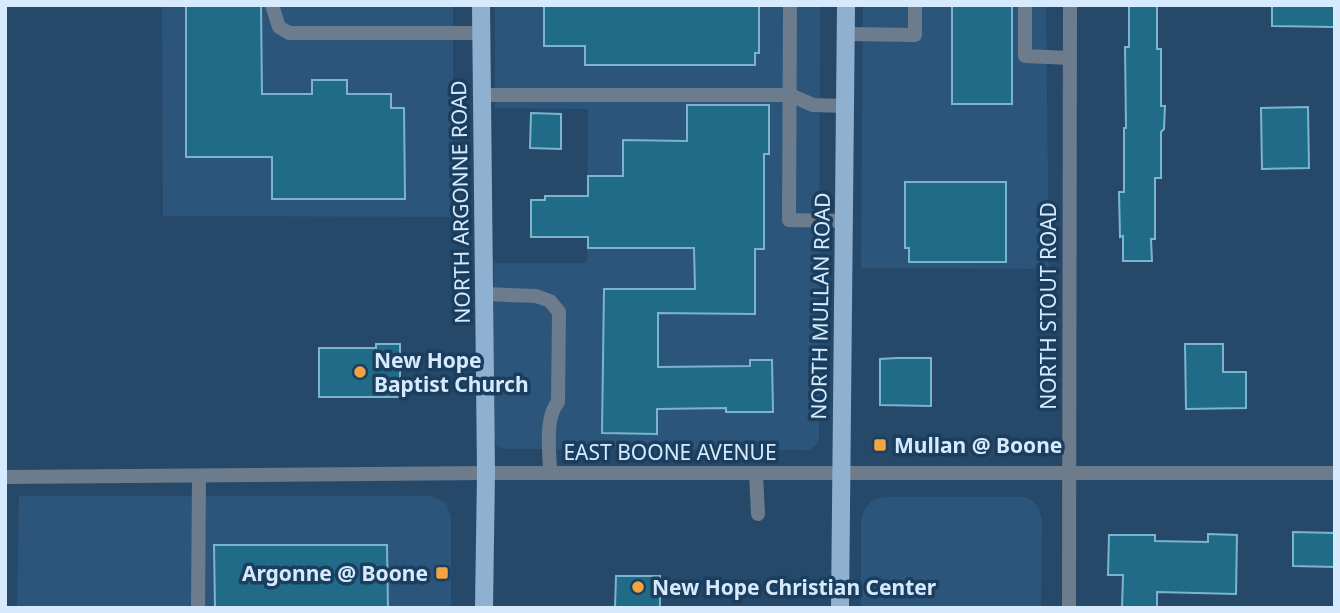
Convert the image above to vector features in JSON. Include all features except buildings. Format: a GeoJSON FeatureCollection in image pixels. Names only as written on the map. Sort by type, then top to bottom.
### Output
{"type":"FeatureCollection","features":[{"type":"Feature","properties":{"kind":"main road","name":"NORTH ARGONNE ROAD"},"geometry":{"type":"LineString","coordinates":[[481,5],[486,473],[484,608]]}},
{"type":"Feature","properties":{"kind":"main road","name":"NORTH MULLAN ROAD"},"geometry":{"type":"LineString","coordinates":[[840,608],[846,5]]}},
{"type":"Feature","properties":{"kind":"street"},"geometry":{"type":"LineString","coordinates":[[272,5],[279,27],[289,33],[481,33]]}},
{"type":"Feature","properties":{"kind":"street"},"geometry":{"type":"LineString","coordinates":[[790,5],[789,220],[844,221]]}},
{"type":"Feature","properties":{"kind":"street"},"geometry":{"type":"LineString","coordinates":[[846,34],[915,35],[915,5]]}},
{"type":"Feature","properties":{"kind":"street"},"geometry":{"type":"LineString","coordinates":[[1025,5],[1025,56],[1070,58]]}},
{"type":"Feature","properties":{"kind":"street","name":"NORTH STOUT ROAD"},"geometry":{"type":"LineString","coordinates":[[1069,608],[1070,5]]}},
{"type":"Feature","properties":{"kind":"street"},"geometry":{"type":"LineString","coordinates":[[481,95],[790,95],[813,105],[845,106]]}},
{"type":"Feature","properties":{"kind":"street"},"geometry":{"type":"LineString","coordinates":[[484,294],[536,296],[550,302],[559,312],[558,402],[550,419],[550,473]]}},
{"type":"Feature","properties":{"kind":"street","name":"EAST BOONE AVENUE"},"geometry":{"type":"LineString","coordinates":[[5,477],[486,473],[1335,473]]}},
{"type":"Feature","properties":{"kind":"street"},"geometry":{"type":"LineString","coordinates":[[757,474],[758,514]]}},
{"type":"Feature","properties":{"kind":"street"},"geometry":{"type":"LineString","coordinates":[[198,608],[199,476]]}},
{"type":"Feature","properties":{"kind":"shaded area"},"geometry":{"type":"Polygon","coordinates":[[[162,5],[453,5],[453,217],[163,216],[162,5]]]}},
{"type":"Feature","properties":{"kind":"shaded area"},"geometry":{"type":"Polygon","coordinates":[[[495,5],[820,5],[819,440],[815,446],[809,450],[503,449],[497,445],[494,439],[494,263],[587,263],[588,109],[495,108],[495,5]]]}},
{"type":"Feature","properties":{"kind":"shaded area"},"geometry":{"type":"Polygon","coordinates":[[[863,5],[1046,5],[1049,269],[861,268],[863,5]]]}},
{"type":"Feature","properties":{"kind":"shaded area"},"geometry":{"type":"Polygon","coordinates":[[[19,496],[428,496],[447,505],[451,517],[451,608],[17,608],[19,496]]]}},
{"type":"Feature","properties":{"kind":"shaded area"},"geometry":{"type":"Polygon","coordinates":[[[884,497],[1024,497],[1033,501],[1039,509],[1042,521],[1041,608],[861,608],[861,520],[865,508],[873,500],[884,497]]]}},
{"type":"Feature","properties":{"kind":"place","name":"New Hope Baptist Church"},"geometry":{"type":"Point","coordinates":[360,372]}},
{"type":"Feature","properties":{"kind":"place","name":"Mullan @ Boone"},"geometry":{"type":"Point","coordinates":[880,445]}},
{"type":"Feature","properties":{"kind":"place","name":"Argonne @ Boone"},"geometry":{"type":"Point","coordinates":[442,573]}},
{"type":"Feature","properties":{"kind":"place","name":"New Hope Christian Center"},"geometry":{"type":"Point","coordinates":[638,587]}}]}
